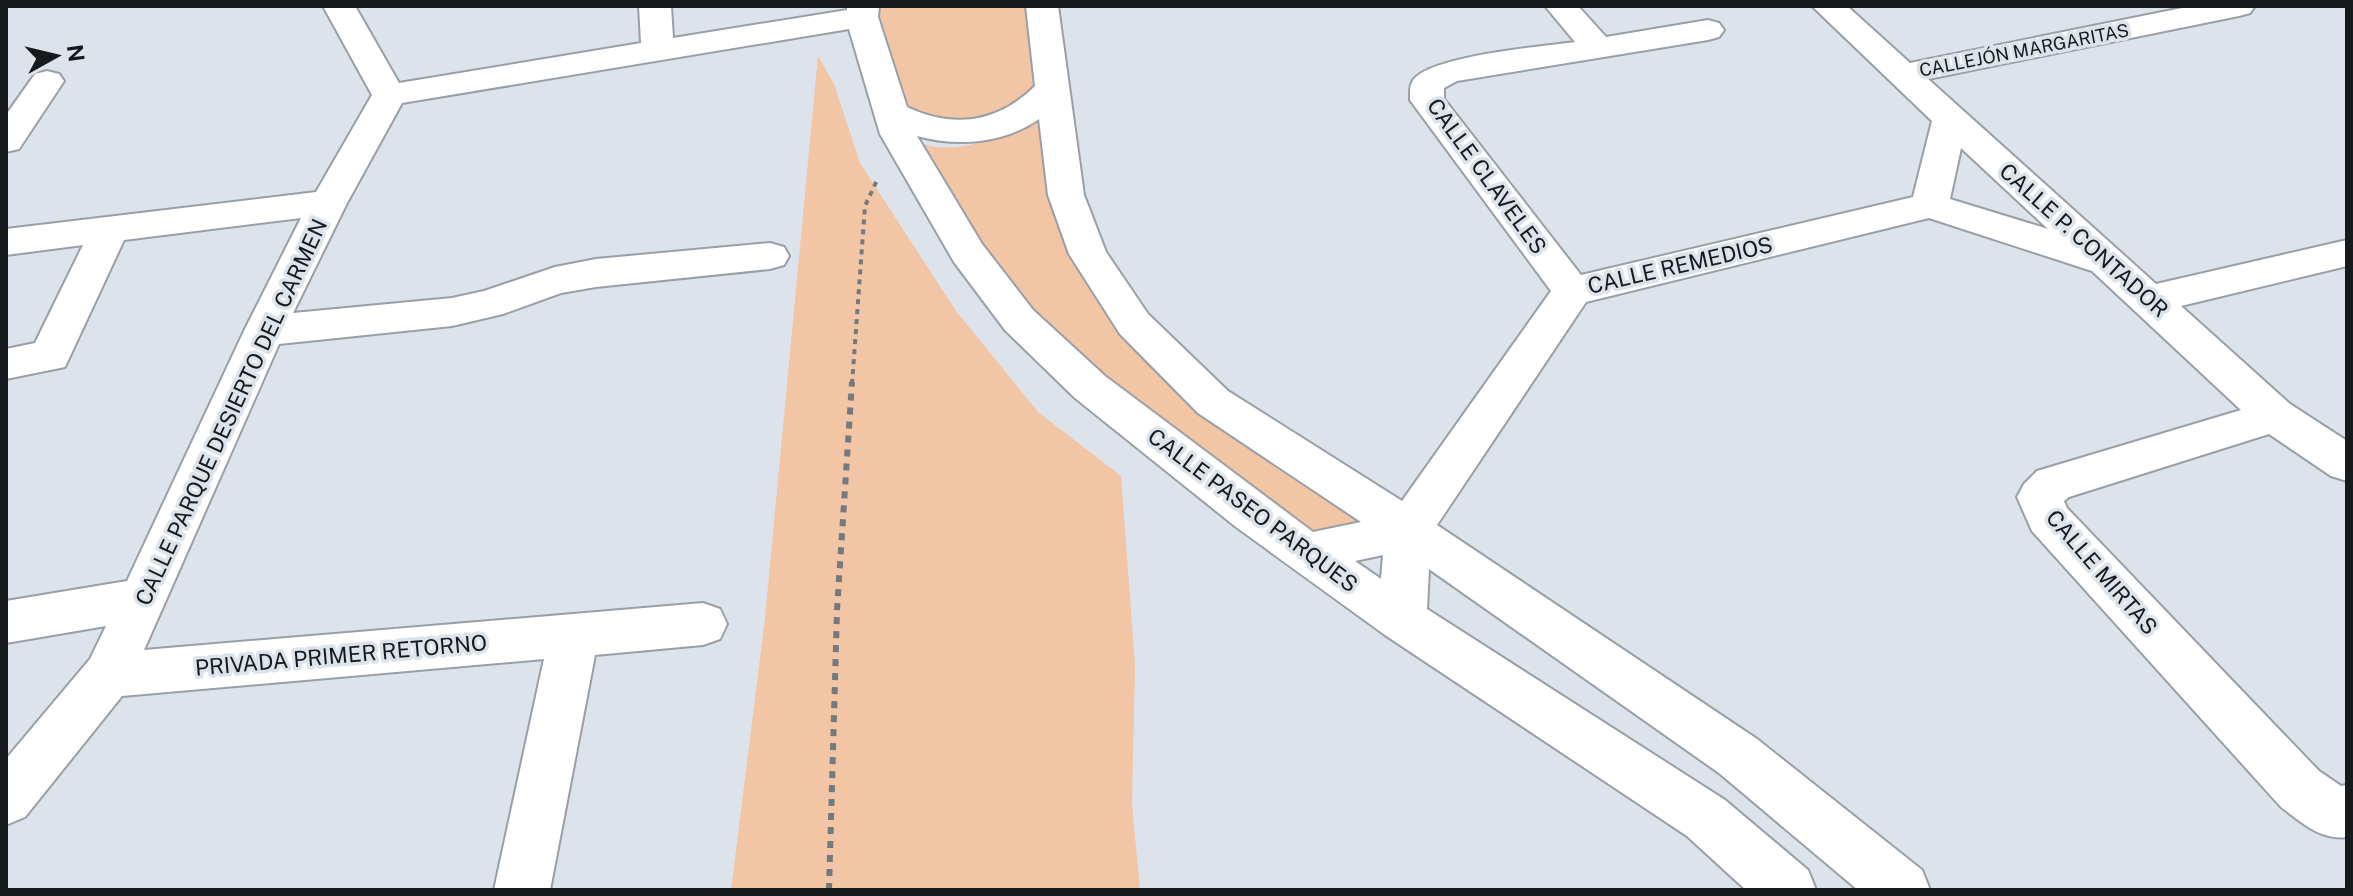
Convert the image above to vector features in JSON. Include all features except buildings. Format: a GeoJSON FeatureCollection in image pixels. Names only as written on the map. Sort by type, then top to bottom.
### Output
{"type":"FeatureCollection","features":[{"type":"Feature","properties":{"kind":"street"},"geometry":{"type":"LineString","coordinates":[[339,6],[389,95],[658,51],[863,12]]}},
{"type":"Feature","properties":{"kind":"street"},"geometry":{"type":"LineString","coordinates":[[655,6],[658,51]]}},
{"type":"Feature","properties":{"kind":"street"},"geometry":{"type":"LineString","coordinates":[[1042,6],[1066,195],[1088,254],[1134,324],[1213,402],[1408,530],[1738,756],[1902,890]]}},
{"type":"Feature","properties":{"kind":"street"},"geometry":{"type":"LineString","coordinates":[[1561,6],[1598,48]]}},
{"type":"Feature","properties":{"kind":"street","name":"CALLE P. CONTADOR"},"geometry":{"type":"LineString","coordinates":[[1828,6],[2275,416],[2347,464]]}},
{"type":"Feature","properties":{"kind":"street","name":"CALLEJÓN MARGARITAS"},"geometry":{"type":"LineString","coordinates":[[1903,74],[2239,6]]}},
{"type":"Feature","properties":{"kind":"street","name":"CALLE PASEO PARQUES"},"geometry":{"type":"LineString","coordinates":[[863,12],[895,123],[968,253],[1019,320],[1090,387],[1307,553],[1402,620],[1706,818],[1788,890]]}},
{"type":"Feature","properties":{"kind":"street","name":"CALLE CLAVELES"},"geometry":{"type":"LineString","coordinates":[[1572,291],[1427,100],[1427,84],[1448,72],[1708,30]]}},
{"type":"Feature","properties":{"kind":"street"},"geometry":{"type":"LineString","coordinates":[[6,141],[47,81]]}},
{"type":"Feature","properties":{"kind":"street"},"geometry":{"type":"LineString","coordinates":[[895,123],[936,131],[979,130],[1018,119],[1038,106],[1051,90]]}},
{"type":"Feature","properties":{"kind":"street","name":"CALLE PARQUE DESIERTO DEL CARMEN"},"geometry":{"type":"LineString","coordinates":[[6,799],[108,675],[264,331],[328,203],[389,95]]}},
{"type":"Feature","properties":{"kind":"street"},"geometry":{"type":"LineString","coordinates":[[1950,118],[1930,205],[2108,262]]}},
{"type":"Feature","properties":{"kind":"street"},"geometry":{"type":"LineString","coordinates":[[6,242],[328,203]]}},
{"type":"Feature","properties":{"kind":"street","name":"CALLE REMEDIOS"},"geometry":{"type":"LineString","coordinates":[[1408,530],[1572,291],[1930,205]]}},
{"type":"Feature","properties":{"kind":"street"},"geometry":{"type":"LineString","coordinates":[[6,364],[50,356],[110,229]]}},
{"type":"Feature","properties":{"kind":"street"},"geometry":{"type":"LineString","coordinates":[[2149,300],[2347,253]]}},
{"type":"Feature","properties":{"kind":"street"},"geometry":{"type":"LineString","coordinates":[[264,331],[452,312],[489,304],[555,281],[596,273],[770,256]]}},
{"type":"Feature","properties":{"kind":"street","name":"CALLE MIRTAS"},"geometry":{"type":"LineString","coordinates":[[2275,416],[2053,484],[2040,497],[2048,518],[2300,789],[2334,813],[2347,811]]}},
{"type":"Feature","properties":{"kind":"street"},"geometry":{"type":"LineString","coordinates":[[1307,553],[1408,530]]}},
{"type":"Feature","properties":{"kind":"street"},"geometry":{"type":"LineString","coordinates":[[1402,620],[1408,530]]}},
{"type":"Feature","properties":{"kind":"street"},"geometry":{"type":"LineString","coordinates":[[6,622],[145,599]]}},
{"type":"Feature","properties":{"kind":"street","name":"PRIVADA PRIMER RETORNO"},"geometry":{"type":"LineString","coordinates":[[108,675],[703,624]]}},
{"type":"Feature","properties":{"kind":"street"},"geometry":{"type":"LineString","coordinates":[[522,890],[574,635]]}},
{"type":"Feature","properties":{"kind":"path"},"geometry":{"type":"LineString","coordinates":[[829,890],[837,610],[860,256],[865,206],[895,123]]}},
{"type":"Feature","properties":{"kind":"shaded area"},"geometry":{"type":"Polygon","coordinates":[[[874,6],[1026,6],[1034,89],[1001,113],[960,124],[907,113],[874,6]]]}},
{"type":"Feature","properties":{"kind":"shaded area"},"geometry":{"type":"Polygon","coordinates":[[[818,56],[834,84],[860,163],[956,311],[1038,412],[1121,476],[1135,665],[1132,804],[1140,890],[731,890],[765,618],[818,56]]]}},
{"type":"Feature","properties":{"kind":"shaded area"},"geometry":{"type":"Polygon","coordinates":[[[1041,119],[1080,260],[1375,528],[1305,539],[1049,337],[958,219],[919,142],[948,148],[964,146],[998,137],[1041,119]]]}}]}
